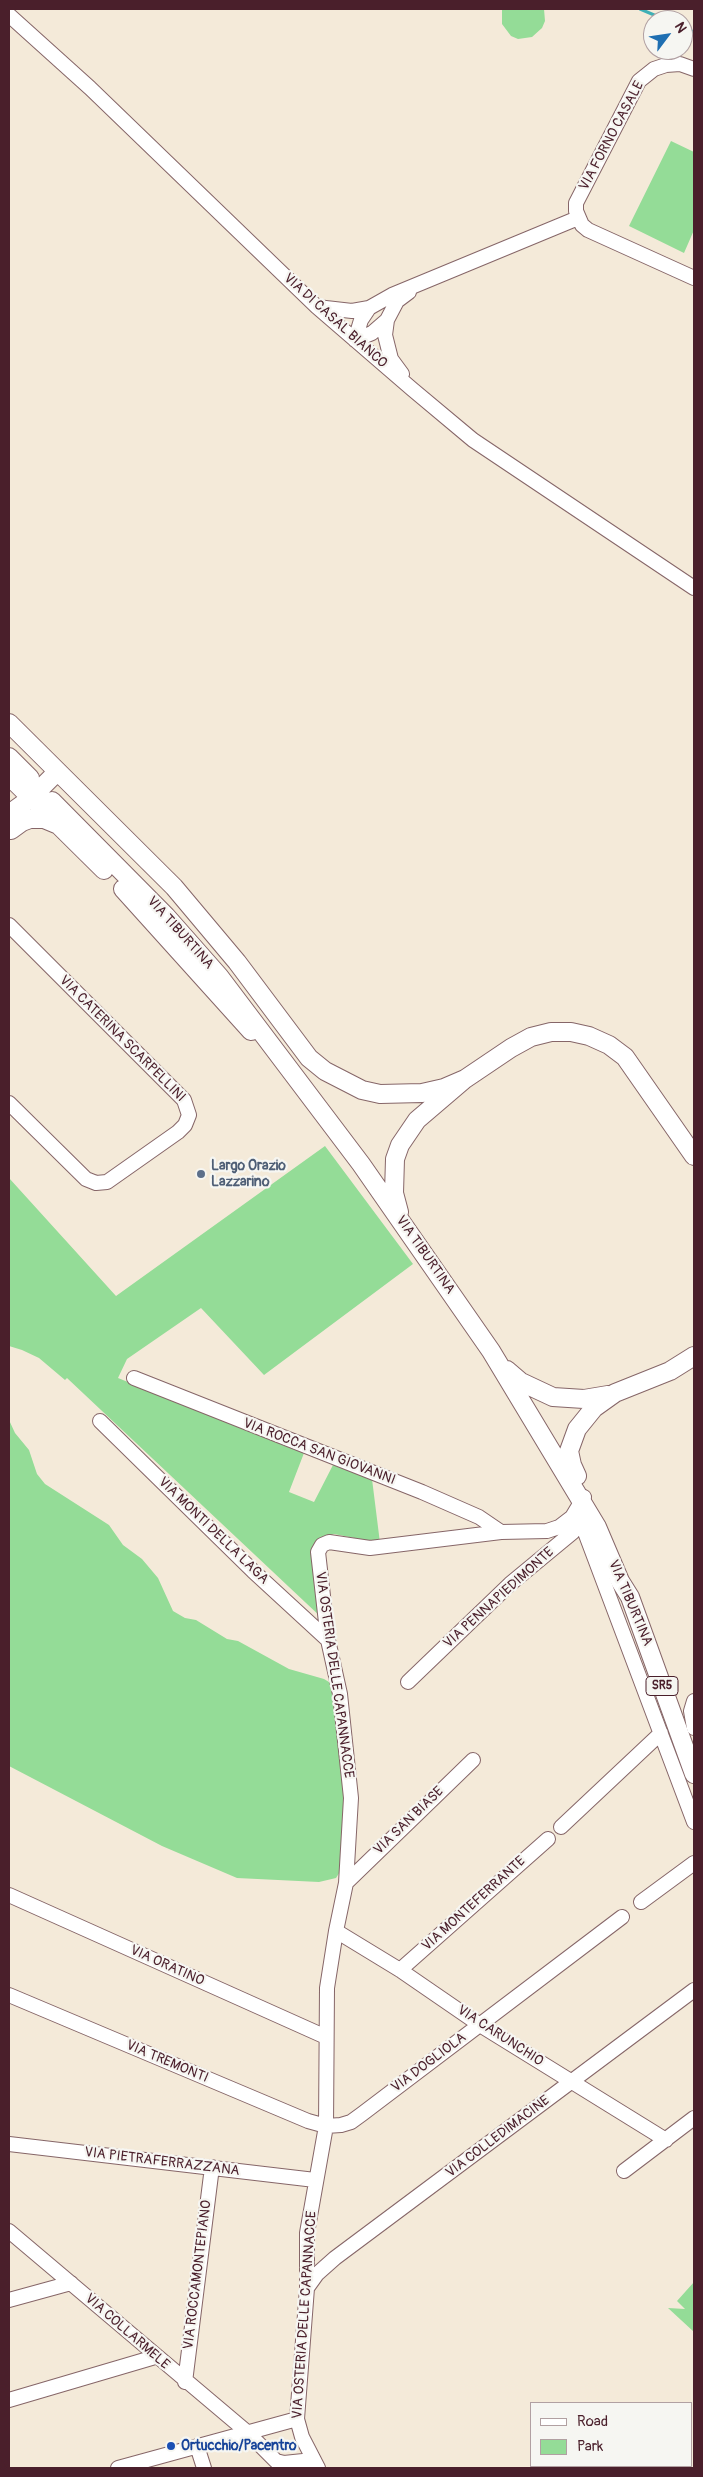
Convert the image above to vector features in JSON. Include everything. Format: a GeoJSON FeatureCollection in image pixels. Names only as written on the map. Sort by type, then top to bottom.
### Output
{"type":"FeatureCollection","features":[{"type":"Feature","properties":{"kind":"main road","name":"VIA TIBURTINA"},"geometry":{"type":"LineString","coordinates":[[9,723],[174,887],[237,962],[309,1058],[325,1071],[362,1090],[380,1094],[422,1092],[450,1086],[465,1079]]}},
{"type":"Feature","properties":{"kind":"main road"},"geometry":{"type":"LineString","coordinates":[[9,758],[30,778]]}},
{"type":"Feature","properties":{"kind":"main road"},"geometry":{"type":"LineString","coordinates":[[9,825],[31,798],[57,772]]}},
{"type":"Feature","properties":{"kind":"main road"},"geometry":{"type":"LineString","coordinates":[[9,776],[155,923],[235,1016],[284,1062]]}},
{"type":"Feature","properties":{"kind":"main road","name":"VIA TIBURTINA"},"geometry":{"type":"LineString","coordinates":[[52,801],[189,940],[284,1062],[403,1224],[491,1350],[583,1509],[630,1597],[694,1774]]}},
{"type":"Feature","properties":{"kind":"main road"},"geometry":{"type":"LineString","coordinates":[[9,825],[30,819],[44,819],[57,824]]}},
{"type":"Feature","properties":{"kind":"main road"},"geometry":{"type":"LineString","coordinates":[[403,1224],[394,1193],[393,1175],[400,1145],[417,1120],[465,1079],[511,1048],[531,1037],[551,1032],[572,1032],[588,1036],[609,1045],[625,1058],[694,1156]]}},
{"type":"Feature","properties":{"kind":"main road"},"geometry":{"type":"LineString","coordinates":[[491,1350],[521,1382],[552,1397],[584,1399],[616,1393]]}},
{"type":"Feature","properties":{"kind":"main road"},"geometry":{"type":"LineString","coordinates":[[630,1597],[626,1578],[615,1548],[570,1458],[571,1446],[577,1429],[594,1408],[616,1393],[670,1370],[694,1356]]}},
{"type":"Feature","properties":{"kind":"street","name":"VIA DI CASAL BIANCO"},"geometry":{"type":"LineString","coordinates":[[9,15],[90,88],[317,307],[412,389],[474,440],[694,588]]}},
{"type":"Feature","properties":{"kind":"street","name":"VIA FORNO CASALE"},"geometry":{"type":"LineString","coordinates":[[578,218],[576,203],[639,82],[654,69],[666,65],[680,64],[694,69]]}},
{"type":"Feature","properties":{"kind":"street"},"geometry":{"type":"LineString","coordinates":[[317,307],[352,311],[369,308],[392,295],[578,218],[588,230],[694,278]]}},
{"type":"Feature","properties":{"kind":"street"},"geometry":{"type":"LineString","coordinates":[[412,389],[391,359],[385,335],[387,320],[397,301],[418,285]]}},
{"type":"Feature","properties":{"kind":"street"},"geometry":{"type":"LineString","coordinates":[[355,340],[361,320],[369,308]]}},
{"type":"Feature","properties":{"kind":"street"},"geometry":{"type":"LineString","coordinates":[[355,340],[372,333],[387,320]]}},
{"type":"Feature","properties":{"kind":"street","name":"VIA CATERINA SCARPELLINI"},"geometry":{"type":"LineString","coordinates":[[9,925],[184,1100],[189,1115],[185,1125],[178,1132],[107,1182],[96,1184],[86,1179],[9,1103]]}},
{"type":"Feature","properties":{"kind":"street","name":"VIA ROCCA SAN GIOVANNI"},"geometry":{"type":"LineString","coordinates":[[134,1378],[422,1492],[479,1517],[501,1532]]}},
{"type":"Feature","properties":{"kind":"street","name":"VIA MONTI DELLA LAGA"},"geometry":{"type":"LineString","coordinates":[[100,1421],[253,1571],[328,1640]]}},
{"type":"Feature","properties":{"kind":"street"},"geometry":{"type":"LineString","coordinates":[[583,1509],[694,1822]]}},
{"type":"Feature","properties":{"kind":"street","name":"VIA OSTERIA DELLE CAPANNACCE"},"geometry":{"type":"LineString","coordinates":[[315,2464],[296,2419],[307,2288],[307,2233],[326,2126],[328,1988],[336,1931],[346,1883],[351,1814],[350,1784],[340,1694],[328,1640],[317,1558],[318,1552],[322,1545],[332,1542],[376,1548],[501,1532],[554,1530],[583,1509]]}},
{"type":"Feature","properties":{"kind":"street","name":"VIA PENNAPIEDIMONTE"},"geometry":{"type":"LineString","coordinates":[[408,1682],[510,1584],[583,1509]]}},
{"type":"Feature","properties":{"kind":"street"},"geometry":{"type":"LineString","coordinates":[[693,1704],[694,1728]]}},
{"type":"Feature","properties":{"kind":"street"},"geometry":{"type":"LineString","coordinates":[[561,1827],[661,1733]]}},
{"type":"Feature","properties":{"kind":"street","name":"VIA SAN BIASE"},"geometry":{"type":"LineString","coordinates":[[346,1883],[473,1760]]}},
{"type":"Feature","properties":{"kind":"street","name":"VIA MONTEFERRANTE"},"geometry":{"type":"LineString","coordinates":[[400,1970],[548,1839]]}},
{"type":"Feature","properties":{"kind":"street"},"geometry":{"type":"LineString","coordinates":[[641,1902],[694,1863]]}},
{"type":"Feature","properties":{"kind":"street","name":"VIA ORATINO"},"geometry":{"type":"LineString","coordinates":[[9,1895],[326,2037]]}},
{"type":"Feature","properties":{"kind":"street","name":"VIA DOGLIOLA"},"geometry":{"type":"LineString","coordinates":[[326,2126],[344,2124],[353,2120],[622,1916]]}},
{"type":"Feature","properties":{"kind":"street","name":"VIA CARUNCHIO"},"geometry":{"type":"LineString","coordinates":[[336,1931],[400,1970],[480,2025],[666,2140]]}},
{"type":"Feature","properties":{"kind":"street","name":"VIA COLLEDIMACINE"},"geometry":{"type":"LineString","coordinates":[[307,2288],[316,2274],[335,2258],[694,1990]]}},
{"type":"Feature","properties":{"kind":"street","name":"VIA TREMONTI"},"geometry":{"type":"LineString","coordinates":[[9,1995],[302,2119],[326,2126]]}},
{"type":"Feature","properties":{"kind":"street"},"geometry":{"type":"LineString","coordinates":[[624,2171],[694,2118]]}},
{"type":"Feature","properties":{"kind":"street","name":"VIA PIETRAFERRAZZANA"},"geometry":{"type":"LineString","coordinates":[[9,2144],[315,2180]]}},
{"type":"Feature","properties":{"kind":"street","name":"VIA ROCCAMONTEPIANO"},"geometry":{"type":"LineString","coordinates":[[185,2382],[212,2167]]}},
{"type":"Feature","properties":{"kind":"street","name":"VIA COLLARMELE"},"geometry":{"type":"LineString","coordinates":[[9,2231],[155,2357],[246,2432],[276,2461],[315,2464]]}},
{"type":"Feature","properties":{"kind":"street"},"geometry":{"type":"LineString","coordinates":[[9,2300],[71,2283]]}},
{"type":"Feature","properties":{"kind":"street"},"geometry":{"type":"LineString","coordinates":[[9,2400],[155,2357]]}},
{"type":"Feature","properties":{"kind":"street"},"geometry":{"type":"LineString","coordinates":[[118,2468],[296,2419]]}},
{"type":"Feature","properties":{"kind":"street"},"geometry":{"type":"LineString","coordinates":[[197,2446],[204,2468]]}},
{"type":"Feature","properties":{"kind":"green space"},"geometry":{"type":"Polygon","coordinates":[[[502,9],[544,9],[545,21],[542,28],[532,37],[518,39],[511,36],[502,24],[502,9]]]}},
{"type":"Feature","properties":{"kind":"green space"},"geometry":{"type":"Polygon","coordinates":[[[671,141],[694,152],[694,230],[684,253],[629,226],[671,141]]]}},
{"type":"Feature","properties":{"kind":"green space"},"geometry":{"type":"Polygon","coordinates":[[[325,1146],[413,1264],[264,1375],[201,1308],[127,1359],[118,1378],[304,1453],[289,1492],[314,1502],[333,1465],[372,1479],[380,1543],[334,1534],[321,1539],[323,1619],[67,1378],[65,1380],[39,1358],[9,1346],[9,1178],[116,1296],[325,1146]]]}},
{"type":"Feature","properties":{"kind":"green space"},"geometry":{"type":"Polygon","coordinates":[[[9,1420],[15,1433],[29,1450],[37,1474],[45,1484],[109,1525],[123,1545],[142,1559],[158,1578],[173,1611],[185,1618],[196,1620],[227,1639],[238,1641],[289,1669],[324,1679],[334,1685],[349,1801],[345,1864],[336,1878],[319,1882],[237,1878],[162,1846],[9,1766],[9,1420]]]}},
{"type":"Feature","properties":{"kind":"green space"},"geometry":{"type":"Polygon","coordinates":[[[694,2282],[694,2332],[668,2308],[685,2309],[677,2301],[694,2282]]]}},
{"type":"Feature","properties":{"kind":"place","name":"Largo Orazio Lazzarino"},"geometry":{"type":"Point","coordinates":[201,1174]}},
{"type":"Feature","properties":{"kind":"place","name":"Ortucchio/Pacentro"},"geometry":{"type":"Point","coordinates":[171,2446]}}]}
